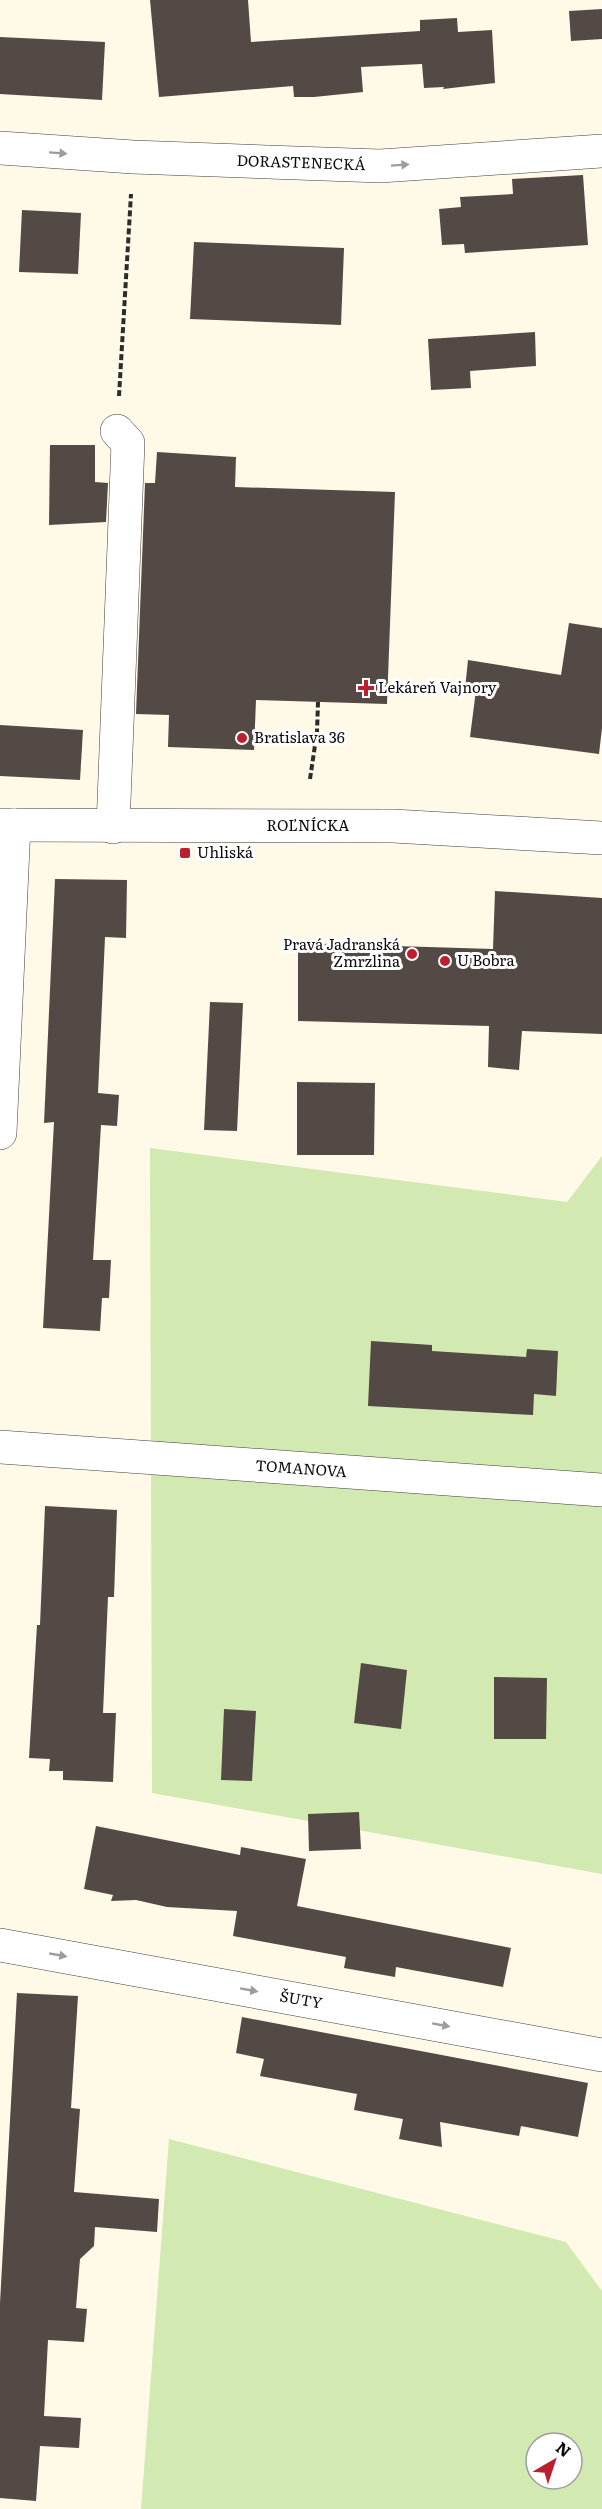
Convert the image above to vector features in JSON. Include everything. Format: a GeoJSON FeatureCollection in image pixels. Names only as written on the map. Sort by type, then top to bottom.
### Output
{"type":"FeatureCollection","features":[{"type":"Feature","properties":{"kind":"street","name":"DORASTENECKÁ"},"geometry":{"type":"LineString","coordinates":[[0,148],[133,157],[380,166],[602,151]]}},
{"type":"Feature","properties":{"kind":"street"},"geometry":{"type":"LineString","coordinates":[[113,827],[128,443],[117,431]]}},
{"type":"Feature","properties":{"kind":"street"},"geometry":{"type":"LineString","coordinates":[[0,1132],[7,825]]}},
{"type":"Feature","properties":{"kind":"street","name":"ROĽNÍCKA"},"geometry":{"type":"LineString","coordinates":[[7,825],[393,826],[602,838]]}},
{"type":"Feature","properties":{"kind":"street","name":"TOMANOVA"},"geometry":{"type":"LineString","coordinates":[[0,1447],[602,1490]]}},
{"type":"Feature","properties":{"kind":"street","name":"ŠUTY"},"geometry":{"type":"LineString","coordinates":[[0,1945],[602,2055]]}},
{"type":"Feature","properties":{"kind":"path"},"geometry":{"type":"LineString","coordinates":[[117,431],[133,157]]}},
{"type":"Feature","properties":{"kind":"path"},"geometry":{"type":"LineString","coordinates":[[310,779],[317,732],[318,702]]}},
{"type":"Feature","properties":{"kind":"green space"},"geometry":{"type":"Polygon","coordinates":[[[150,1148],[567,1202],[602,1156],[602,1874],[152,1793],[150,1148]]]}},
{"type":"Feature","properties":{"kind":"green space"},"geometry":{"type":"Polygon","coordinates":[[[169,2139],[566,2242],[602,2291],[602,2509],[141,2509],[169,2139]]]}},
{"type":"Feature","properties":{"kind":"building"},"geometry":{"type":"Polygon","coordinates":[[[150,0],[248,0],[251,42],[420,31],[420,20],[457,18],[458,32],[492,30],[495,83],[443,89],[444,87],[424,88],[422,64],[361,67],[363,92],[294,97],[293,86],[159,97],[150,0]]]}},
{"type":"Feature","properties":{"kind":"building"},"geometry":{"type":"Polygon","coordinates":[[[602,9],[602,39],[571,41],[569,11],[602,9]]]}},
{"type":"Feature","properties":{"kind":"building"},"geometry":{"type":"Polygon","coordinates":[[[0,37],[105,42],[102,100],[0,94],[0,37]]]}},
{"type":"Feature","properties":{"kind":"building"},"geometry":{"type":"Polygon","coordinates":[[[583,175],[588,245],[465,253],[464,244],[442,245],[439,209],[461,207],[460,197],[513,194],[512,179],[583,175]]]}},
{"type":"Feature","properties":{"kind":"building"},"geometry":{"type":"Polygon","coordinates":[[[22,210],[81,213],[78,274],[19,272],[22,210]]]}},
{"type":"Feature","properties":{"kind":"building"},"geometry":{"type":"Polygon","coordinates":[[[194,242],[344,248],[341,325],[190,319],[194,242]]]}},
{"type":"Feature","properties":{"kind":"building"},"geometry":{"type":"Polygon","coordinates":[[[535,332],[536,366],[470,371],[471,388],[431,390],[428,339],[535,332]]]}},
{"type":"Feature","properties":{"kind":"building"},"geometry":{"type":"Polygon","coordinates":[[[50,445],[95,445],[95,482],[108,483],[106,522],[49,525],[50,445]]]}},
{"type":"Feature","properties":{"kind":"building"},"geometry":{"type":"Polygon","coordinates":[[[157,452],[236,457],[235,487],[395,492],[387,704],[256,700],[254,750],[168,747],[169,715],[136,714],[145,483],[155,483],[157,452]]]}},
{"type":"Feature","properties":{"kind":"building"},"geometry":{"type":"Polygon","coordinates":[[[569,623],[602,628],[602,728],[599,754],[470,737],[476,690],[465,689],[468,660],[561,675],[569,623]]]}},
{"type":"Feature","properties":{"kind":"building"},"geometry":{"type":"Polygon","coordinates":[[[0,725],[83,730],[80,780],[0,776],[0,725]]]}},
{"type":"Feature","properties":{"kind":"building"},"geometry":{"type":"Polygon","coordinates":[[[55,879],[127,880],[126,938],[105,937],[98,1093],[119,1095],[117,1126],[101,1125],[93,1260],[111,1260],[109,1298],[102,1298],[100,1331],[43,1328],[54,1122],[44,1123],[55,879]]]}},
{"type":"Feature","properties":{"kind":"building"},"geometry":{"type":"Polygon","coordinates":[[[495,891],[602,898],[602,1034],[522,1031],[519,1070],[488,1067],[489,1026],[298,1021],[298,943],[493,949],[495,891]]]}},
{"type":"Feature","properties":{"kind":"building"},"geometry":{"type":"Polygon","coordinates":[[[210,1002],[243,1003],[237,1131],[204,1130],[210,1002]]]}},
{"type":"Feature","properties":{"kind":"building"},"geometry":{"type":"Polygon","coordinates":[[[297,1082],[375,1083],[374,1155],[297,1155],[297,1082]]]}},
{"type":"Feature","properties":{"kind":"building"},"geometry":{"type":"Polygon","coordinates":[[[371,1341],[432,1345],[432,1351],[526,1357],[527,1349],[558,1351],[556,1396],[534,1394],[533,1415],[368,1406],[371,1341]]]}},
{"type":"Feature","properties":{"kind":"building"},"geometry":{"type":"Polygon","coordinates":[[[45,1506],[117,1510],[114,1597],[108,1597],[103,1713],[116,1713],[113,1782],[63,1780],[63,1771],[49,1771],[50,1759],[29,1758],[37,1625],[40,1625],[45,1506]]]}},
{"type":"Feature","properties":{"kind":"building"},"geometry":{"type":"Polygon","coordinates":[[[361,1663],[407,1670],[401,1729],[354,1723],[361,1663]]]}},
{"type":"Feature","properties":{"kind":"building"},"geometry":{"type":"Polygon","coordinates":[[[494,1677],[547,1678],[546,1739],[494,1739],[494,1677]]]}},
{"type":"Feature","properties":{"kind":"building"},"geometry":{"type":"Polygon","coordinates":[[[224,1709],[256,1711],[252,1781],[221,1780],[224,1709]]]}},
{"type":"Feature","properties":{"kind":"building"},"geometry":{"type":"Polygon","coordinates":[[[359,1812],[361,1849],[309,1851],[308,1814],[359,1812]]]}},
{"type":"Feature","properties":{"kind":"building"},"geometry":{"type":"Polygon","coordinates":[[[96,1826],[240,1855],[241,1847],[306,1859],[297,1906],[511,1948],[503,1987],[396,1967],[395,1977],[344,1968],[346,1957],[233,1936],[237,1911],[167,1907],[136,1900],[111,1901],[113,1895],[84,1889],[96,1826]]]}},
{"type":"Feature","properties":{"kind":"building"},"geometry":{"type":"Polygon","coordinates":[[[17,1993],[78,1996],[71,2108],[80,2109],[74,2192],[159,2199],[157,2232],[95,2227],[94,2246],[80,2259],[76,2308],[87,2309],[84,2342],[48,2340],[44,2416],[81,2418],[79,2448],[40,2446],[36,2501],[0,2498],[0,2303],[17,1993]]]}},
{"type":"Feature","properties":{"kind":"building"},"geometry":{"type":"Polygon","coordinates":[[[242,2017],[588,2083],[578,2137],[521,2126],[519,2136],[440,2122],[442,2147],[399,2139],[403,2119],[354,2110],[357,2094],[260,2076],[264,2059],[236,2053],[242,2017]]]}},
{"type":"Feature","properties":{"kind":"place","name":"Lekáreň Vajnory"},"geometry":{"type":"Point","coordinates":[366,688]}},
{"type":"Feature","properties":{"kind":"place","name":"Bratislava 36"},"geometry":{"type":"Point","coordinates":[242,738]}},
{"type":"Feature","properties":{"kind":"place","name":"Uhliská"},"geometry":{"type":"Point","coordinates":[185,853]}},
{"type":"Feature","properties":{"kind":"place","name":"Pravá Jadranská Zmrzlina"},"geometry":{"type":"Point","coordinates":[412,954]}},
{"type":"Feature","properties":{"kind":"place","name":"U Bobra"},"geometry":{"type":"Point","coordinates":[445,961]}}]}
